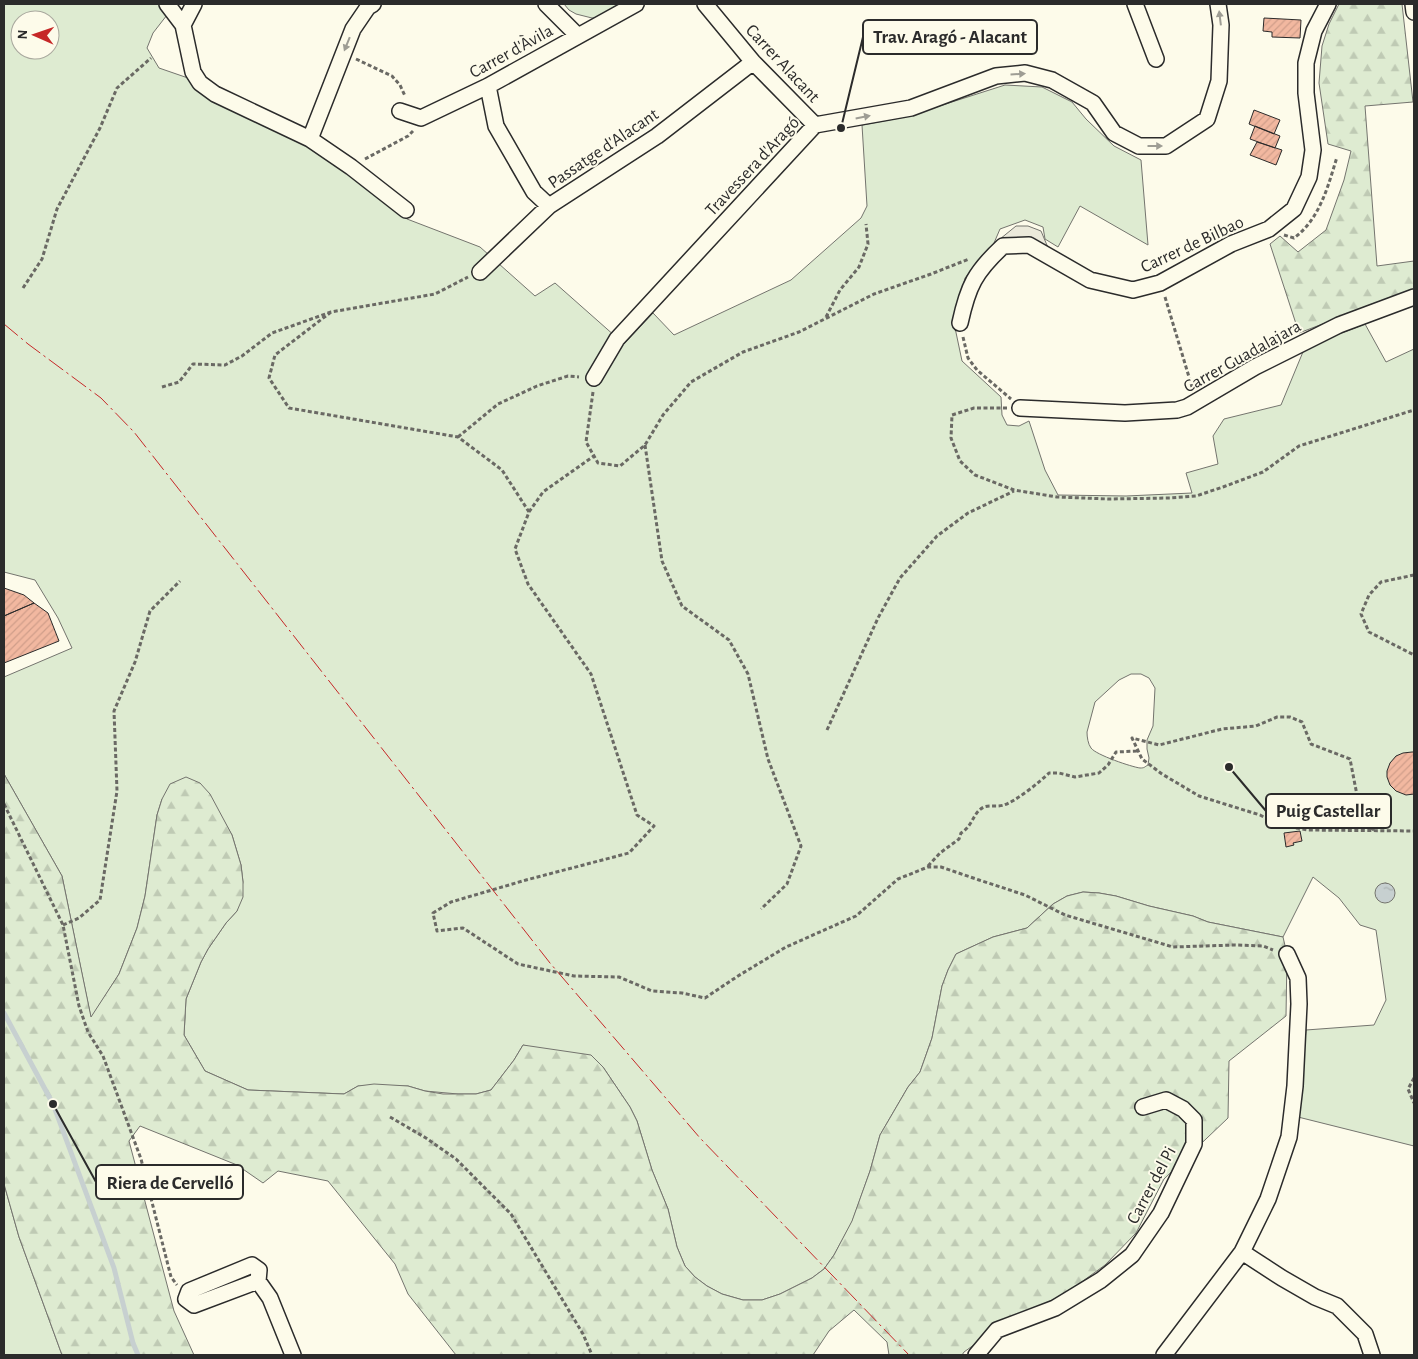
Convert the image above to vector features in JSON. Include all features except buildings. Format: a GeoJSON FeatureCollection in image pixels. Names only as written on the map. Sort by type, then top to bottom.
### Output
{"type":"FeatureCollection","features":[{"type":"Feature","properties":{"kind":"street"},"geometry":{"type":"LineString","coordinates":[[167,4],[183,25],[193,72],[200,83],[215,94],[310,139],[351,167],[406,210]]}},
{"type":"Feature","properties":{"kind":"street"},"geometry":{"type":"LineString","coordinates":[[183,25],[194,4]]}},
{"type":"Feature","properties":{"kind":"street"},"geometry":{"type":"LineString","coordinates":[[310,139],[353,29],[368,7],[373,4]]}},
{"type":"Feature","properties":{"kind":"street"},"geometry":{"type":"LineString","coordinates":[[543,4],[578,36]]}},
{"type":"Feature","properties":{"kind":"street","name":"Carrer d'Àvila"},"geometry":{"type":"LineString","coordinates":[[400,111],[422,118],[488,86],[636,4]]}},
{"type":"Feature","properties":{"kind":"street","name":"Carrer Alacant"},"geometry":{"type":"LineString","coordinates":[[705,4],[753,62],[815,125]]}},
{"type":"Feature","properties":{"kind":"street"},"geometry":{"type":"LineString","coordinates":[[1134,4],[1156,60]]}},
{"type":"Feature","properties":{"kind":"street","name":"Travessera d'Aragó"},"geometry":{"type":"LineString","coordinates":[[594,378],[618,339],[815,125],[911,108],[996,76],[1025,73],[1052,80],[1093,103],[1114,133],[1139,146],[1166,146],[1207,119],[1219,81],[1221,25],[1218,4]]}},
{"type":"Feature","properties":{"kind":"street","name":"Carrer de Bilbao"},"geometry":{"type":"LineString","coordinates":[[960,323],[967,295],[975,276],[986,261],[1002,246],[1029,246],[1090,280],[1133,290],[1160,283],[1231,244],[1270,229],[1294,209],[1309,177],[1313,150],[1306,93],[1306,63],[1314,31],[1328,4]]}},
{"type":"Feature","properties":{"kind":"street"},"geometry":{"type":"LineString","coordinates":[[1413,4],[1414,12]]}},
{"type":"Feature","properties":{"kind":"street","name":"Passatge d'Alacant"},"geometry":{"type":"LineString","coordinates":[[480,272],[549,206],[657,136],[753,62]]}},
{"type":"Feature","properties":{"kind":"street"},"geometry":{"type":"LineString","coordinates":[[488,86],[496,126],[534,192],[549,206]]}},
{"type":"Feature","properties":{"kind":"street","name":"Carrer Guadalajara"},"geometry":{"type":"LineString","coordinates":[[1020,408],[1125,412],[1177,410],[1187,407],[1255,367],[1339,325],[1414,298]]}},
{"type":"Feature","properties":{"kind":"street"},"geometry":{"type":"LineString","coordinates":[[1164,1355],[1242,1252],[1268,1199],[1289,1138],[1295,1086],[1299,1004],[1298,978],[1287,954]]}},
{"type":"Feature","properties":{"kind":"street","name":"Carrer del Pi"},"geometry":{"type":"LineString","coordinates":[[976,1355],[997,1330],[1055,1308],[1101,1280],[1132,1255],[1161,1213],[1194,1144],[1194,1120],[1183,1109],[1166,1100],[1143,1107]]}},
{"type":"Feature","properties":{"kind":"street"},"geometry":{"type":"LineString","coordinates":[[1242,1252],[1315,1297],[1337,1306],[1365,1334],[1372,1355]]}},
{"type":"Feature","properties":{"kind":"street"},"geometry":{"type":"LineString","coordinates":[[186,1299],[194,1305],[258,1280],[270,1298],[293,1355]]}},
{"type":"Feature","properties":{"kind":"path"},"geometry":{"type":"LineString","coordinates":[[352,57],[392,76]]}},
{"type":"Feature","properties":{"kind":"path"},"geometry":{"type":"LineString","coordinates":[[24,288],[42,259],[57,210],[100,128],[117,88],[151,58]]}},
{"type":"Feature","properties":{"kind":"path"},"geometry":{"type":"LineString","coordinates":[[366,158],[408,136]]}},
{"type":"Feature","properties":{"kind":"path"},"geometry":{"type":"LineString","coordinates":[[826,317],[840,290],[859,267],[868,244],[866,224]]}},
{"type":"Feature","properties":{"kind":"path"},"geometry":{"type":"LineString","coordinates":[[458,437],[498,404],[538,386],[568,376],[594,378],[586,442],[598,463],[620,466],[645,445],[663,414],[691,382],[743,352],[799,332],[874,294],[976,256]]}},
{"type":"Feature","properties":{"kind":"path"},"geometry":{"type":"LineString","coordinates":[[162,387],[179,382],[193,364],[225,365],[242,356],[272,333],[332,312],[435,294],[480,272]]}},
{"type":"Feature","properties":{"kind":"path"},"geometry":{"type":"LineString","coordinates":[[1165,297],[1193,391]]}},
{"type":"Feature","properties":{"kind":"path"},"geometry":{"type":"LineString","coordinates":[[332,312],[275,355],[269,378],[289,408],[458,437],[502,470],[529,512]]}},
{"type":"Feature","properties":{"kind":"path"},"geometry":{"type":"LineString","coordinates":[[960,323],[968,358],[977,370],[1020,408]]}},
{"type":"Feature","properties":{"kind":"path"},"geometry":{"type":"LineString","coordinates":[[1020,408],[974,408],[952,415],[951,438],[960,461],[975,475],[1014,490],[1057,498],[1108,499],[1196,496],[1263,472],[1299,446],[1414,410]]}},
{"type":"Feature","properties":{"kind":"path"},"geometry":{"type":"LineString","coordinates":[[645,445],[662,561],[682,606],[729,640],[748,674],[768,759],[801,846],[787,884],[761,910]]}},
{"type":"Feature","properties":{"kind":"path"},"geometry":{"type":"LineString","coordinates":[[594,456],[544,492],[529,512],[515,549],[528,584],[591,674],[637,816],[654,826],[629,853],[451,902],[433,913],[437,931],[463,928],[518,964],[574,976],[619,976],[652,991],[682,993],[705,998],[786,947],[856,916],[898,879],[928,867],[941,867],[1025,894],[1065,915],[1172,947],[1263,946],[1287,954]]}},
{"type":"Feature","properties":{"kind":"path"},"geometry":{"type":"LineString","coordinates":[[827,730],[878,618],[900,578],[937,536],[968,513],[1014,490]]}},
{"type":"Feature","properties":{"kind":"path"},"geometry":{"type":"LineString","coordinates":[[1414,575],[1381,582],[1369,595],[1361,614],[1370,632],[1414,655]]}},
{"type":"Feature","properties":{"kind":"path"},"geometry":{"type":"LineString","coordinates":[[63,925],[79,918],[100,900],[117,791],[114,711],[135,662],[150,611],[180,581]]}},
{"type":"Feature","properties":{"kind":"path"},"geometry":{"type":"LineString","coordinates":[[1374,830],[1362,821],[1350,759],[1312,744],[1302,722],[1290,717],[1277,717],[1256,726],[1222,730],[1159,745],[1132,738],[1142,759],[1199,796],[1260,815],[1279,825],[1308,830],[1414,831]]}},
{"type":"Feature","properties":{"kind":"path"},"geometry":{"type":"LineString","coordinates":[[928,867],[940,853],[959,839],[961,833],[967,829],[974,817],[984,807],[1004,805],[1042,780],[1049,773],[1059,773],[1075,777],[1099,773],[1108,765],[1116,752],[1138,750]]}},
{"type":"Feature","properties":{"kind":"path"},"geometry":{"type":"LineString","coordinates":[[4,804],[63,925],[80,1006],[88,1032],[103,1056],[141,1159],[171,1277],[186,1299]]}},
{"type":"Feature","properties":{"kind":"path"},"geometry":{"type":"LineString","coordinates":[[1414,1078],[1408,1089],[1414,1103]]}},
{"type":"Feature","properties":{"kind":"path"},"geometry":{"type":"LineString","coordinates":[[390,1117],[426,1138],[456,1159],[511,1214],[583,1334],[592,1355]]}},
{"type":"Feature","properties":{"kind":"green space"},"geometry":{"type":"Polygon","coordinates":[[[4,4],[158,4],[167,15],[153,33],[147,48],[159,68],[188,78],[304,141],[407,219],[480,247],[535,296],[555,283],[624,344],[653,313],[674,335],[791,280],[861,218],[867,206],[862,125],[905,117],[1005,85],[1042,87],[1072,102],[1086,119],[1114,146],[1141,160],[1148,245],[1080,206],[1058,247],[1045,239],[1043,227],[1025,220],[1000,229],[994,243],[965,278],[954,323],[962,361],[1001,397],[1002,415],[1007,425],[1019,426],[1029,421],[1045,470],[1058,495],[1126,496],[1192,493],[1186,473],[1218,464],[1213,436],[1224,419],[1281,405],[1305,347],[1365,324],[1386,362],[1414,349],[1414,1146],[1298,1117],[1306,1030],[1374,1025],[1386,1000],[1376,930],[1360,925],[1339,898],[1313,877],[1283,937],[1208,922],[1193,916],[1116,896],[1083,892],[1067,896],[1053,904],[1027,928],[993,937],[956,954],[942,986],[932,1038],[920,1072],[908,1087],[880,1135],[870,1171],[852,1222],[824,1269],[812,1278],[780,1294],[762,1300],[743,1300],[722,1294],[695,1277],[685,1266],[677,1247],[668,1209],[652,1170],[637,1121],[630,1107],[603,1067],[523,1045],[491,1090],[476,1094],[425,1091],[408,1086],[358,1086],[344,1094],[248,1090],[205,1071],[184,1035],[186,999],[208,949],[237,911],[243,882],[241,865],[232,835],[217,809],[162,799],[157,815],[145,896],[137,928],[119,974],[91,1018],[62,876],[4,774],[4,677],[72,648],[58,618],[35,580],[4,572],[4,4]],[[1131,674],[1119,680],[1095,702],[1087,732],[1088,742],[1094,751],[1130,765],[1144,768],[1148,765],[1149,758],[1147,740],[1153,726],[1155,688],[1149,678],[1141,674],[1131,674]],[[1386,883],[1382,884],[1376,896],[1380,901],[1393,888],[1386,883]]]}},
{"type":"Feature","properties":{"kind":"green space"},"geometry":{"type":"Polygon","coordinates":[[[564,4],[619,4],[599,18],[592,18],[576,14],[564,4]]]}},
{"type":"Feature","properties":{"kind":"green space"},"geometry":{"type":"Polygon","coordinates":[[[1339,4],[1402,4],[1413,102],[1365,106],[1377,266],[1414,261],[1414,289],[1299,333],[1270,244],[1280,236],[1298,252],[1326,230],[1344,180],[1351,151],[1328,144],[1319,83],[1322,46],[1329,24],[1339,4]]]}},
{"type":"Feature","properties":{"kind":"green space"},"geometry":{"type":"Polygon","coordinates":[[[4,774],[62,876],[91,1017],[119,974],[137,928],[145,896],[157,815],[162,799],[170,784],[186,777],[200,783],[210,794],[232,835],[241,865],[243,882],[243,897],[237,911],[208,949],[186,999],[184,1035],[205,1071],[248,1090],[344,1094],[358,1086],[374,1084],[408,1086],[443,1094],[476,1094],[491,1090],[523,1045],[591,1055],[603,1067],[630,1107],[637,1121],[652,1170],[668,1209],[677,1247],[685,1266],[707,1286],[722,1294],[743,1300],[762,1300],[780,1294],[812,1278],[824,1269],[834,1255],[852,1221],[870,1171],[880,1135],[908,1087],[920,1072],[932,1038],[942,986],[956,954],[993,937],[1027,928],[1053,904],[1067,896],[1083,892],[1116,896],[1193,916],[1208,922],[1283,937],[1287,954],[1286,1016],[1229,1061],[1228,1118],[1164,1179],[1136,1233],[1105,1265],[1065,1294],[1006,1322],[962,1355],[889,1355],[887,1342],[854,1310],[829,1331],[813,1355],[456,1355],[408,1294],[395,1264],[328,1181],[278,1171],[263,1183],[237,1165],[140,1126],[129,1141],[174,1311],[194,1355],[62,1355],[19,1237],[4,1184],[4,774]]]}},
{"type":"Feature","properties":{"kind":"green space"},"geometry":{"type":"Polygon","coordinates":[[[4,1184],[19,1237],[62,1355],[4,1355],[4,1184]]]}},
{"type":"Feature","properties":{"kind":"shaded area"},"geometry":{"type":"Polygon","coordinates":[[[1016,226],[1028,226],[1041,231],[1049,250],[1003,246],[1000,239],[1016,226]]]}},
{"type":"Feature","properties":{"kind":"water"},"geometry":{"type":"Polygon","coordinates":[[[1385,883],[1392,886],[1395,893],[1392,900],[1385,903],[1378,900],[1375,893],[1378,886],[1385,883]]]}},
{"type":"Feature","properties":{"kind":"waterway"},"geometry":{"type":"LineString","coordinates":[[4,1013],[53,1104],[114,1268],[133,1343],[138,1355]]}},
{"type":"Feature","properties":{"kind":"power"},"geometry":{"type":"LineString","coordinates":[[4,324],[101,398],[134,432],[550,963],[700,1138],[909,1355]]}},
{"type":"Feature","properties":{"kind":"place","name":"Trav. Aragó - Alacant"},"geometry":{"type":"Point","coordinates":[841,128]}},
{"type":"Feature","properties":{"kind":"place","name":"Puig Castellar"},"geometry":{"type":"Point","coordinates":[1229,767]}},
{"type":"Feature","properties":{"kind":"place","name":"Riera de Cervelló"},"geometry":{"type":"Point","coordinates":[53,1104]}}]}
